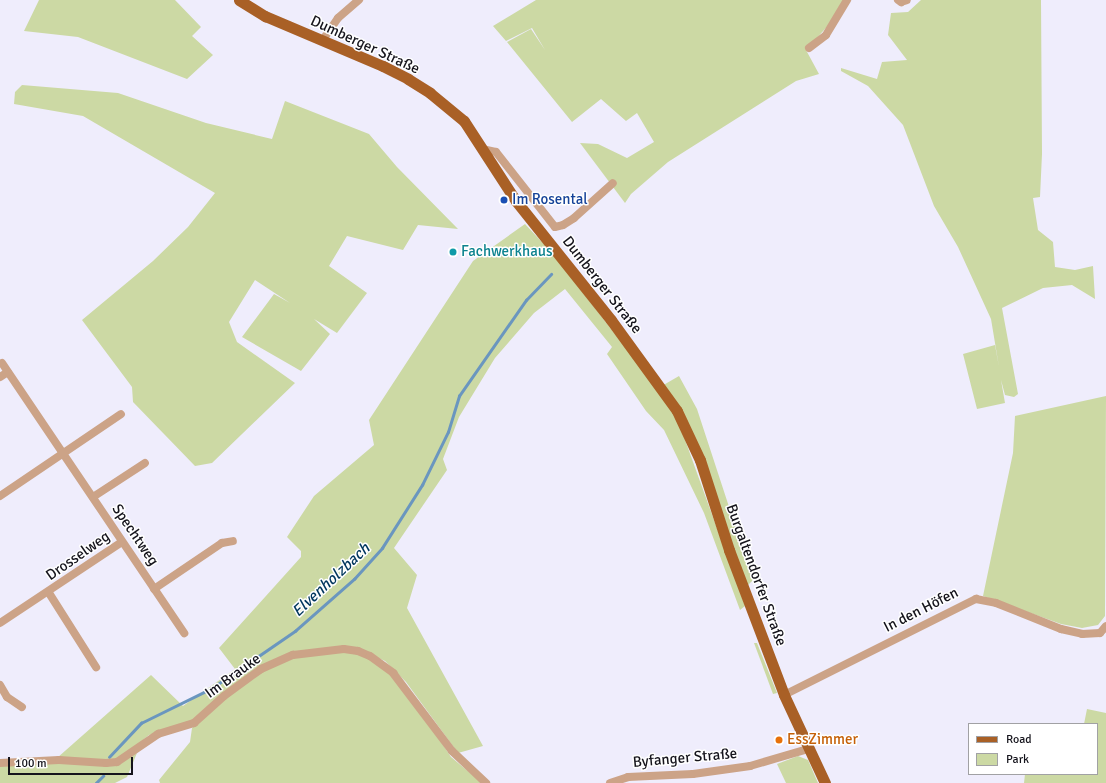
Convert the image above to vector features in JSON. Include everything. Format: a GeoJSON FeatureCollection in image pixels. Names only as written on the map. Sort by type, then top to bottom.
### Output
{"type":"FeatureCollection","features":[{"type":"Feature","properties":{"kind":"main road","name":"Dumberger Straße"},"geometry":{"type":"LineString","coordinates":[[239,0],[265,16],[383,66],[430,93],[464,121],[516,201],[593,297],[655,381]]}},
{"type":"Feature","properties":{"kind":"main road","name":"Burgaltendorfer Straße"},"geometry":{"type":"LineString","coordinates":[[655,381],[677,411],[700,460],[730,550],[784,695],[825,783]]}},
{"type":"Feature","properties":{"kind":"street"},"geometry":{"type":"LineString","coordinates":[[322,41],[338,18],[359,0]]}},
{"type":"Feature","properties":{"kind":"street"},"geometry":{"type":"LineString","coordinates":[[809,48],[826,35],[847,0]]}},
{"type":"Feature","properties":{"kind":"street"},"geometry":{"type":"LineString","coordinates":[[898,0],[901,2],[907,0]]}},
{"type":"Feature","properties":{"kind":"street","name":"Dumberger Straße"},"geometry":{"type":"LineString","coordinates":[[482,149],[496,152],[555,227],[563,225],[574,218],[614,183]]}},
{"type":"Feature","properties":{"kind":"street","name":"Spechtweg"},"geometry":{"type":"LineString","coordinates":[[2,363],[64,452],[122,542],[184,633]]}},
{"type":"Feature","properties":{"kind":"street"},"geometry":{"type":"LineString","coordinates":[[0,377],[8,372]]}},
{"type":"Feature","properties":{"kind":"street"},"geometry":{"type":"LineString","coordinates":[[0,496],[121,414]]}},
{"type":"Feature","properties":{"kind":"street","name":"Spechtweg"},"geometry":{"type":"LineString","coordinates":[[93,497],[145,463]]}},
{"type":"Feature","properties":{"kind":"street","name":"Spechtweg"},"geometry":{"type":"LineString","coordinates":[[154,589],[222,543],[233,541]]}},
{"type":"Feature","properties":{"kind":"street","name":"Drosselweg"},"geometry":{"type":"LineString","coordinates":[[0,624],[49,593],[122,542]]}},
{"type":"Feature","properties":{"kind":"street","name":"Drosselweg"},"geometry":{"type":"LineString","coordinates":[[49,593],[96,667]]}},
{"type":"Feature","properties":{"kind":"street","name":"In den Höfen"},"geometry":{"type":"LineString","coordinates":[[784,695],[976,599],[996,602],[1061,629],[1082,634],[1103,635],[1106,626]]}},
{"type":"Feature","properties":{"kind":"street","name":"Im Brauke"},"geometry":{"type":"LineString","coordinates":[[0,763],[59,760],[106,763],[116,762],[158,734],[194,724],[224,696],[261,670],[293,655],[330,649],[344,649],[358,650],[370,656],[393,673],[452,751],[486,783]]}},
{"type":"Feature","properties":{"kind":"street"},"geometry":{"type":"LineString","coordinates":[[0,685],[8,697],[22,707]]}},
{"type":"Feature","properties":{"kind":"street","name":"Byfanger Straße"},"geometry":{"type":"LineString","coordinates":[[610,783],[628,777],[692,774],[744,767],[808,749]]}},
{"type":"Feature","properties":{"kind":"green space"},"geometry":{"type":"Polygon","coordinates":[[[39,0],[175,0],[201,27],[192,36],[213,55],[187,79],[78,37],[24,31],[39,0]]]}},
{"type":"Feature","properties":{"kind":"green space"},"geometry":{"type":"Polygon","coordinates":[[[536,0],[845,0],[833,20],[806,50],[819,74],[796,81],[668,162],[631,194],[625,203],[580,143],[598,144],[627,158],[654,142],[637,113],[626,121],[601,99],[572,122],[507,42],[531,29],[545,50],[532,28],[506,41],[493,26],[536,0]]]}},
{"type":"Feature","properties":{"kind":"green space"},"geometry":{"type":"Polygon","coordinates":[[[921,0],[1041,0],[1042,154],[1040,197],[1033,198],[1038,230],[1053,242],[1055,267],[1075,270],[1093,266],[1095,299],[1072,285],[1043,288],[1002,308],[1018,394],[1014,397],[1005,395],[1001,380],[1005,403],[977,409],[963,354],[995,345],[999,367],[991,319],[958,247],[934,206],[903,125],[868,86],[841,71],[841,68],[877,79],[882,62],[907,60],[888,35],[891,13],[908,12],[921,0]]]}},
{"type":"Feature","properties":{"kind":"green space"},"geometry":{"type":"Polygon","coordinates":[[[22,85],[118,93],[206,123],[272,139],[285,101],[369,134],[397,167],[458,229],[418,225],[403,250],[347,236],[329,266],[367,293],[337,333],[314,319],[330,334],[301,371],[242,337],[274,294],[290,303],[255,280],[229,322],[237,342],[295,383],[212,463],[195,466],[133,402],[132,387],[82,320],[153,261],[188,227],[215,193],[83,116],[14,104],[15,92],[22,85]]]}},
{"type":"Feature","properties":{"kind":"green space"},"geometry":{"type":"Polygon","coordinates":[[[525,224],[554,255],[675,412],[745,606],[740,610],[704,513],[664,430],[646,411],[607,354],[612,347],[565,289],[534,313],[495,358],[459,417],[443,459],[447,470],[394,548],[417,575],[407,608],[483,746],[458,753],[406,682],[385,661],[357,648],[330,647],[261,668],[186,725],[149,735],[123,756],[107,761],[57,758],[151,675],[183,706],[235,669],[219,648],[301,557],[301,551],[287,537],[314,496],[374,445],[369,420],[473,261],[525,224]]]}},
{"type":"Feature","properties":{"kind":"green space"},"geometry":{"type":"Polygon","coordinates":[[[679,376],[697,409],[753,580],[744,589],[700,460],[660,387],[679,376]]]}},
{"type":"Feature","properties":{"kind":"green space"},"geometry":{"type":"Polygon","coordinates":[[[1106,396],[1105,616],[1098,625],[1082,628],[1061,624],[983,596],[1013,453],[1015,416],[1106,396]]]}},
{"type":"Feature","properties":{"kind":"green space"},"geometry":{"type":"Polygon","coordinates":[[[754,643],[757,643],[777,693],[773,694],[754,643]]]}},
{"type":"Feature","properties":{"kind":"green space"},"geometry":{"type":"Polygon","coordinates":[[[355,651],[381,664],[424,716],[451,757],[482,783],[160,783],[159,780],[190,742],[192,728],[226,698],[263,671],[293,657],[355,651]]]}},
{"type":"Feature","properties":{"kind":"green space"},"geometry":{"type":"Polygon","coordinates":[[[1087,709],[1106,713],[1106,783],[1024,783],[1025,775],[1098,775],[1098,723],[1084,723],[1087,709]]]}},
{"type":"Feature","properties":{"kind":"green space"},"geometry":{"type":"Polygon","coordinates":[[[137,753],[127,777],[115,783],[0,783],[0,766],[60,762],[115,766],[137,753]]]}},
{"type":"Feature","properties":{"kind":"green space"},"geometry":{"type":"Polygon","coordinates":[[[798,756],[808,760],[818,783],[786,783],[777,764],[798,756]]]}},
{"type":"Feature","properties":{"kind":"waterway","name":"Elvenholzbach"},"geometry":{"type":"LineString","coordinates":[[109,757],[141,723],[212,688],[295,631],[354,579],[382,548],[422,485],[448,432],[459,396],[526,300],[551,274]]}},
{"type":"Feature","properties":{"kind":"waterway","name":"Elvenholzbach"},"geometry":{"type":"LineString","coordinates":[[96,783],[103,776]]}},
{"type":"Feature","properties":{"kind":"place","name":"Im Rosental"},"geometry":{"type":"Point","coordinates":[504,200]}},
{"type":"Feature","properties":{"kind":"place","name":"Fachwerkhaus"},"geometry":{"type":"Point","coordinates":[453,252]}},
{"type":"Feature","properties":{"kind":"place","name":"EssZimmer"},"geometry":{"type":"Point","coordinates":[779,740]}}]}
